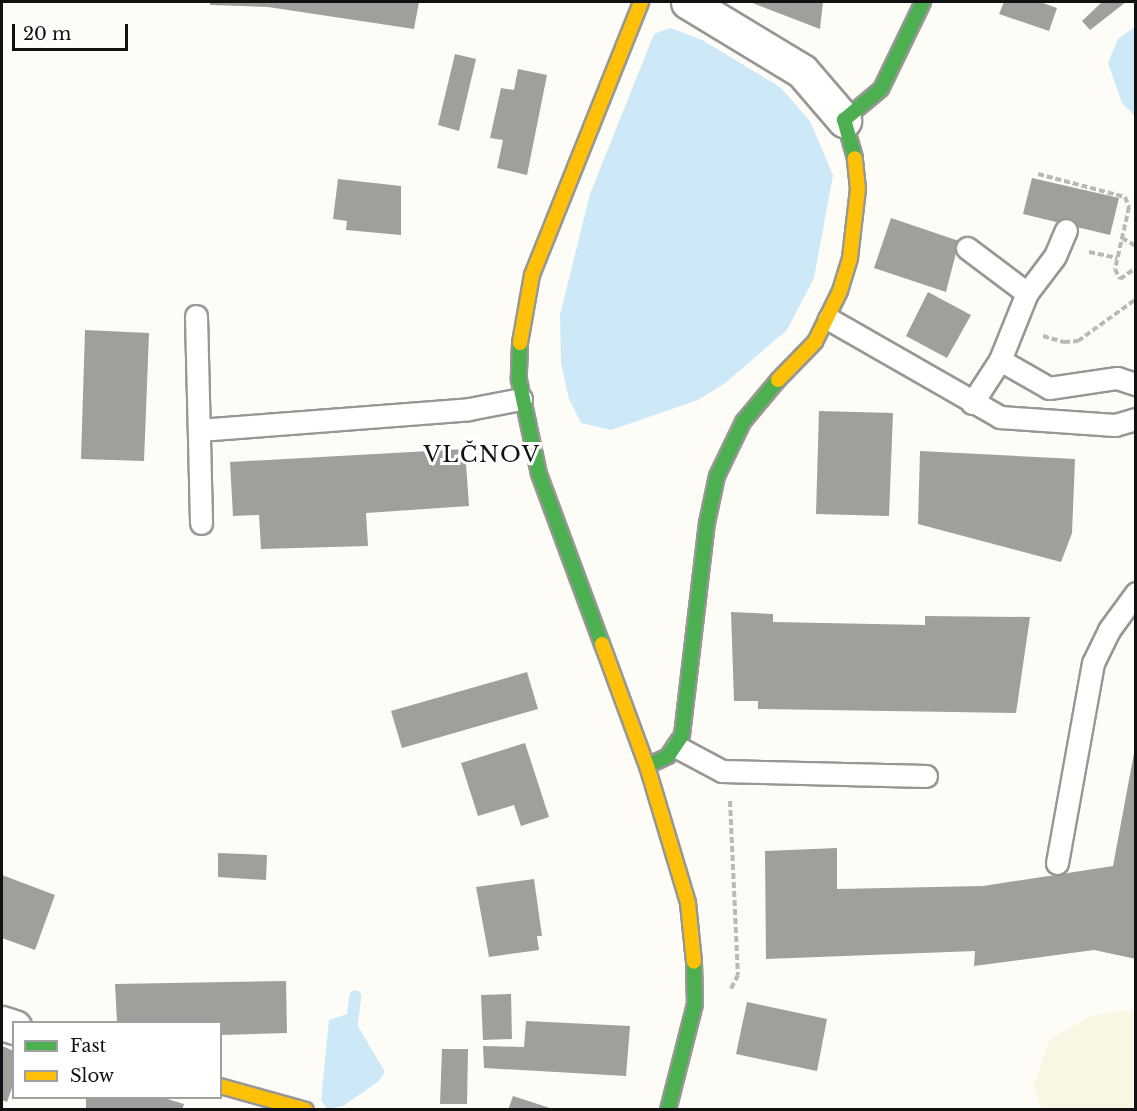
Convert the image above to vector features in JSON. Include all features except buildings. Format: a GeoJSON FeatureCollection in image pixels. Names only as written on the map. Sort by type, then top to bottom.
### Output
{"type":"FeatureCollection","features":[{"type":"Feature","properties":{"kind":"street"},"geometry":{"type":"LineString","coordinates":[[641,2],[532,275],[521,328],[520,399],[539,474],[647,766],[688,903],[696,972],[689,1036],[670,1109]]}},
{"type":"Feature","properties":{"kind":"street"},"geometry":{"type":"LineString","coordinates":[[647,766],[668,756],[677,747],[685,718],[707,523],[717,476],[729,447],[758,401],[797,363],[829,319],[850,258],[858,189],[856,162],[844,120],[802,71],[688,2]]}},
{"type":"Feature","properties":{"kind":"street"},"geometry":{"type":"LineString","coordinates":[[844,120],[881,89],[923,2]]}},
{"type":"Feature","properties":{"kind":"street"},"geometry":{"type":"LineString","coordinates":[[222,1087],[306,1110]]}},
{"type":"Feature","properties":{"kind":"lane"},"geometry":{"type":"LineString","coordinates":[[972,403],[1000,360],[1027,293],[1055,256],[1066,230]]}},
{"type":"Feature","properties":{"kind":"lane"},"geometry":{"type":"LineString","coordinates":[[967,248],[1027,293]]}},
{"type":"Feature","properties":{"kind":"lane"},"geometry":{"type":"LineString","coordinates":[[196,316],[201,523]]}},
{"type":"Feature","properties":{"kind":"lane"},"geometry":{"type":"LineString","coordinates":[[829,319],[972,403],[1013,421],[1115,424],[1136,419]]}},
{"type":"Feature","properties":{"kind":"lane"},"geometry":{"type":"LineString","coordinates":[[1000,360],[1042,385],[1066,387],[1106,378],[1136,384]]}},
{"type":"Feature","properties":{"kind":"lane"},"geometry":{"type":"LineString","coordinates":[[1064,423],[1066,387]]}},
{"type":"Feature","properties":{"kind":"lane"},"geometry":{"type":"LineString","coordinates":[[199,430],[469,409],[520,399]]}},
{"type":"Feature","properties":{"kind":"lane"},"geometry":{"type":"LineString","coordinates":[[1057,863],[1093,663],[1109,630],[1136,593]]}},
{"type":"Feature","properties":{"kind":"lane"},"geometry":{"type":"LineString","coordinates":[[677,747],[722,771],[926,776]]}},
{"type":"Feature","properties":{"kind":"path"},"geometry":{"type":"LineString","coordinates":[[1038,174],[1125,197],[1129,207],[1117,275],[1120,279],[1136,268]]}},
{"type":"Feature","properties":{"kind":"path"},"geometry":{"type":"LineString","coordinates":[[1122,238],[1136,246]]}},
{"type":"Feature","properties":{"kind":"path"},"geometry":{"type":"LineString","coordinates":[[1014,327],[1071,343],[1091,334],[1136,298]]}},
{"type":"Feature","properties":{"kind":"shaded area"},"geometry":{"type":"Polygon","coordinates":[[[1135,1009],[1135,1109],[1041,1109],[1034,1084],[1050,1039],[1093,1015],[1135,1009]]]}},
{"type":"Feature","properties":{"kind":"water"},"geometry":{"type":"Polygon","coordinates":[[[1135,27],[1135,116],[1122,103],[1108,63],[1118,39],[1135,27]]]}},
{"type":"Feature","properties":{"kind":"water"},"geometry":{"type":"Polygon","coordinates":[[[670,28],[702,40],[780,87],[810,121],[833,175],[814,278],[787,330],[725,383],[698,400],[611,430],[581,423],[569,399],[561,363],[560,315],[590,194],[654,34],[670,28]]]}},
{"type":"Feature","properties":{"kind":"water"},"geometry":{"type":"Polygon","coordinates":[[[350,1013],[385,1072],[379,1081],[343,1106],[327,1109],[321,1100],[329,1020],[350,1013]]]}},
{"type":"Feature","properties":{"kind":"waterway"},"geometry":{"type":"LineString","coordinates":[[351,1031],[355,996]]}},
{"type":"Feature","properties":{"kind":"traffic: fast"},"geometry":{"type":"LineString","coordinates":[[855,158],[844,120],[881,89],[923,2]]}},
{"type":"Feature","properties":{"kind":"traffic: fast"},"geometry":{"type":"LineString","coordinates":[[520,343],[519,380],[539,474],[602,644]]}},
{"type":"Feature","properties":{"kind":"traffic: fast"},"geometry":{"type":"LineString","coordinates":[[647,766],[668,756],[682,735],[707,523],[717,476],[743,422],[778,380]]}},
{"type":"Feature","properties":{"kind":"traffic: fast"},"geometry":{"type":"LineString","coordinates":[[668,1110],[695,1004],[694,962]]}},
{"type":"Feature","properties":{"kind":"traffic: slow"},"geometry":{"type":"LineString","coordinates":[[520,343],[532,275],[641,2]]}},
{"type":"Feature","properties":{"kind":"traffic: slow"},"geometry":{"type":"LineString","coordinates":[[778,380],[815,342],[840,291],[850,258],[858,189],[855,158]]}},
{"type":"Feature","properties":{"kind":"traffic: slow"},"geometry":{"type":"LineString","coordinates":[[602,644],[647,766],[688,903],[694,962]]}},
{"type":"Feature","properties":{"kind":"traffic: slow"},"geometry":{"type":"LineString","coordinates":[[222,1087],[306,1110]]}},
{"type":"Feature","properties":{"kind":"district","name":"VLČNOV"},"geometry":{"type":"Point","coordinates":[482,455]}}]}
